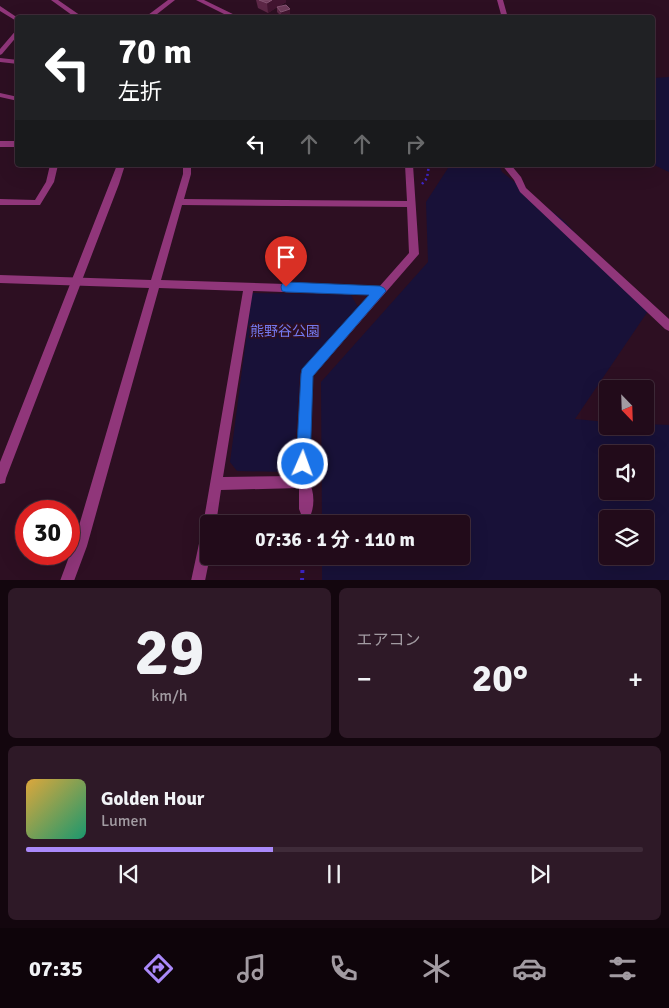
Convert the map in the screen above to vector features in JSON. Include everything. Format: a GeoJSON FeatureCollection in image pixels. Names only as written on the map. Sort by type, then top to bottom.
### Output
{"type":"FeatureCollection","features":[{"type":"Feature","properties":{"kind":"street"},"geometry":{"type":"LineString","coordinates":[[54,0],[76,15]]}},
{"type":"Feature","properties":{"kind":"street"},"geometry":{"type":"LineString","coordinates":[[151,15],[172,0]]}},
{"type":"Feature","properties":{"kind":"street"},"geometry":{"type":"LineString","coordinates":[[199,0],[232,15]]}},
{"type":"Feature","properties":{"kind":"street"},"geometry":{"type":"LineString","coordinates":[[500,0],[504,15]]}},
{"type":"Feature","properties":{"kind":"street"},"geometry":{"type":"LineString","coordinates":[[0,8],[15,18]]}},
{"type":"Feature","properties":{"kind":"street"},"geometry":{"type":"LineString","coordinates":[[0,53],[15,34]]}},
{"type":"Feature","properties":{"kind":"street"},"geometry":{"type":"LineString","coordinates":[[0,37],[12,37]]}},
{"type":"Feature","properties":{"kind":"street"},"geometry":{"type":"LineString","coordinates":[[0,60],[15,62]]}},
{"type":"Feature","properties":{"kind":"street"},"geometry":{"type":"LineString","coordinates":[[0,95],[15,98]]}},
{"type":"Feature","properties":{"kind":"street"},"geometry":{"type":"LineString","coordinates":[[0,144],[15,144]]}},
{"type":"Feature","properties":{"kind":"street"},"geometry":{"type":"LineString","coordinates":[[0,202],[37,203],[50,182],[54,167]]}},
{"type":"Feature","properties":{"kind":"street"},"geometry":{"type":"LineString","coordinates":[[0,478],[116,184],[120,167]]}},
{"type":"Feature","properties":{"kind":"street"},"geometry":{"type":"LineString","coordinates":[[67,580],[80,546],[154,283],[187,174],[187,167]]}},
{"type":"Feature","properties":{"kind":"street"},"geometry":{"type":"LineString","coordinates":[[306,509],[306,488],[302,482],[307,374],[414,254],[408,167]]}},
{"type":"Feature","properties":{"kind":"street"},"geometry":{"type":"LineString","coordinates":[[508,167],[518,179],[523,190],[669,326]]}},
{"type":"Feature","properties":{"kind":"street"},"geometry":{"type":"LineString","coordinates":[[178,202],[411,204]]}},
{"type":"Feature","properties":{"kind":"street"},"geometry":{"type":"LineString","coordinates":[[0,280],[77,280],[380,291]]}},
{"type":"Feature","properties":{"kind":"street"},"geometry":{"type":"LineString","coordinates":[[211,515],[249,286]]}},
{"type":"Feature","properties":{"kind":"street"},"geometry":{"type":"LineString","coordinates":[[217,484],[302,482]]}},
{"type":"Feature","properties":{"kind":"street"},"geometry":{"type":"LineString","coordinates":[[198,580],[201,565]]}},
{"type":"Feature","properties":{"kind":"path"},"geometry":{"type":"LineString","coordinates":[[302,580],[303,565]]}},
{"type":"Feature","properties":{"kind":"green space"},"geometry":{"type":"Polygon","coordinates":[[[669,77],[669,172],[655,165],[655,78],[669,77]]]}},
{"type":"Feature","properties":{"kind":"green space"},"geometry":{"type":"Polygon","coordinates":[[[449,167],[500,167],[502,172],[563,220],[648,311],[601,380],[599,380],[599,383],[575,419],[599,421],[599,435],[654,435],[654,424],[669,425],[669,580],[322,580],[322,565],[470,565],[470,515],[322,515],[321,382],[428,262],[426,202],[449,167]]]}},
{"type":"Feature","properties":{"kind":"green space","name":"熊野谷公園"},"geometry":{"type":"Polygon","coordinates":[[[252,293],[351,295],[358,307],[300,371],[294,462],[285,472],[237,471],[230,462],[252,293]]]}},
{"type":"Feature","properties":{"kind":"building"},"geometry":{"type":"Polygon","coordinates":[[[259,0],[272,0],[267,3],[259,0]]]}},
{"type":"Feature","properties":{"kind":"building"},"geometry":{"type":"Polygon","coordinates":[[[286,5],[290,9],[281,12],[277,7],[286,5]]]}},
{"type":"Feature","properties":{"kind":"route"},"geometry":{"type":"LineString","coordinates":[[286,287],[380,291],[307,374],[303,464]]}}]}
